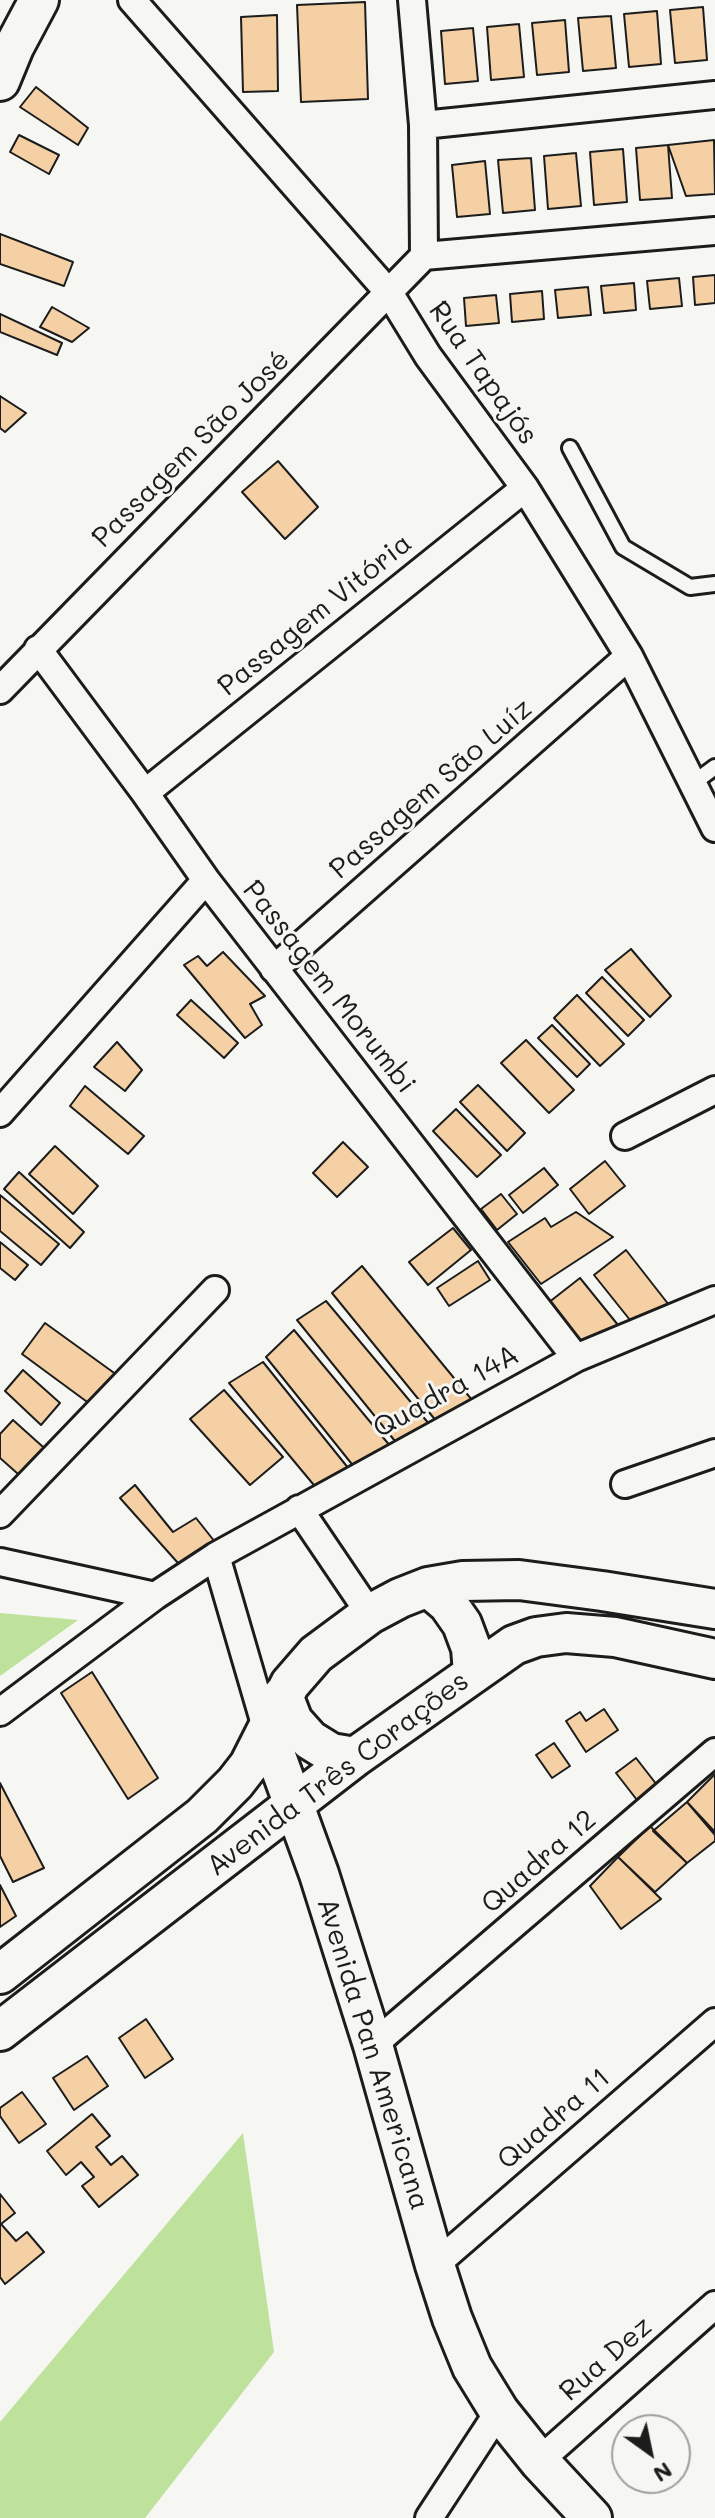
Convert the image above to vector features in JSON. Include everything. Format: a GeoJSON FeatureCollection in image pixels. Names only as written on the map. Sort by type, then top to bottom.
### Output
{"type":"FeatureCollection","features":[{"type":"Feature","properties":{"kind":"street"},"geometry":{"type":"LineString","coordinates":[[0,81],[39,0]]}},
{"type":"Feature","properties":{"kind":"street"},"geometry":{"type":"LineString","coordinates":[[412,0],[423,125],[424,256],[715,231]]}},
{"type":"Feature","properties":{"kind":"street","name":"Rua Tapajós"},"geometry":{"type":"LineString","coordinates":[[148,6],[390,294],[428,356],[525,488],[629,656],[715,828]]}},
{"type":"Feature","properties":{"kind":"street"},"geometry":{"type":"LineString","coordinates":[[423,125],[715,95]]}},
{"type":"Feature","properties":{"kind":"street","name":"Passagem São José"},"geometry":{"type":"LineString","coordinates":[[0,690],[424,256]]}},
{"type":"Feature","properties":{"kind":"street","name":"Passagem Vitória"},"geometry":{"type":"LineString","coordinates":[[145,793],[525,488]]}},
{"type":"Feature","properties":{"kind":"street","name":"Passagem Morumbi"},"geometry":{"type":"LineString","coordinates":[[38,649],[206,880],[576,1358]]}},
{"type":"Feature","properties":{"kind":"street","name":"Passagem São Luíz"},"geometry":{"type":"LineString","coordinates":[[274,969],[629,656]]}},
{"type":"Feature","properties":{"kind":"street"},"geometry":{"type":"LineString","coordinates":[[0,1113],[206,880]]}},
{"type":"Feature","properties":{"kind":"street"},"geometry":{"type":"LineString","coordinates":[[625,1136],[715,1090]]}},
{"type":"Feature","properties":{"kind":"street"},"geometry":{"type":"LineString","coordinates":[[0,1514],[215,1290]]}},
{"type":"Feature","properties":{"kind":"street","name":"Quadra 14A"},"geometry":{"type":"LineString","coordinates":[[0,1712],[155,1596],[216,1556],[576,1358],[715,1300]]}},
{"type":"Feature","properties":{"kind":"street"},"geometry":{"type":"LineString","coordinates":[[625,1484],[715,1453]]}},
{"type":"Feature","properties":{"kind":"street"},"geometry":{"type":"LineString","coordinates":[[299,1509],[370,1614]]}},
{"type":"Feature","properties":{"kind":"street","name":"Avenida Pan Americana"},"geometry":{"type":"LineString","coordinates":[[216,1556],[267,1731],[319,1874],[373,2045],[452,2318],[472,2367],[499,2411],[539,2461],[592,2518]]}},
{"type":"Feature","properties":{"kind":"street"},"geometry":{"type":"LineString","coordinates":[[0,1562],[155,1596]]}},
{"type":"Feature","properties":{"kind":"street","name":"Avenida Três Corações"},"geometry":{"type":"LineString","coordinates":[[0,1974],[202,1816],[249,1765],[290,1684],[316,1654],[370,1614],[428,1587],[463,1581],[519,1580],[715,1609]]}},
{"type":"Feature","properties":{"kind":"street"},"geometry":{"type":"LineString","coordinates":[[428,1587],[448,1604],[462,1624],[471,1648],[473,1673]]}},
{"type":"Feature","properties":{"kind":"street","name":"Avenida Três Corações"},"geometry":{"type":"LineString","coordinates":[[0,2031],[355,1757],[514,1645],[536,1637],[566,1633],[615,1637],[715,1659]]}},
{"type":"Feature","properties":{"kind":"street"},"geometry":{"type":"LineString","coordinates":[[283,1695],[293,1721],[310,1740],[331,1753],[355,1757]]}},
{"type":"Feature","properties":{"kind":"street","name":"Quadra 12"},"geometry":{"type":"LineString","coordinates":[[373,2045],[715,1752]]}},
{"type":"Feature","properties":{"kind":"street","name":"Quadra 11"},"geometry":{"type":"LineString","coordinates":[[435,2265],[715,2022]]}},
{"type":"Feature","properties":{"kind":"street","name":"Rua Dez"},"geometry":{"type":"LineString","coordinates":[[539,2461],[715,2305]]}},
{"type":"Feature","properties":{"kind":"street"},"geometry":{"type":"LineString","coordinates":[[429,2518],[499,2411]]}},
{"type":"Feature","properties":{"kind":"lane"},"geometry":{"type":"LineString","coordinates":[[570,448],[623,547],[690,587],[715,584]]}},
{"type":"Feature","properties":{"kind":"lane"},"geometry":{"type":"LineString","coordinates":[[692,784],[715,767]]}},
{"type":"Feature","properties":{"kind":"green space"},"geometry":{"type":"Polygon","coordinates":[[[0,1613],[78,1620],[0,1676],[0,1613]]]}},
{"type":"Feature","properties":{"kind":"green space"},"geometry":{"type":"Polygon","coordinates":[[[243,2133],[274,2352],[145,2518],[0,2518],[0,2422],[243,2133]]]}},
{"type":"Feature","properties":{"kind":"building"},"geometry":{"type":"Polygon","coordinates":[[[365,2],[368,99],[301,102],[297,5],[365,2]]]}},
{"type":"Feature","properties":{"kind":"building"},"geometry":{"type":"Polygon","coordinates":[[[703,7],[707,60],[675,63],[670,10],[703,7]]]}},
{"type":"Feature","properties":{"kind":"building"},"geometry":{"type":"Polygon","coordinates":[[[657,11],[661,64],[629,67],[624,14],[657,11]]]}},
{"type":"Feature","properties":{"kind":"building"},"geometry":{"type":"Polygon","coordinates":[[[277,15],[278,91],[243,92],[241,17],[277,15]]]}},
{"type":"Feature","properties":{"kind":"building"},"geometry":{"type":"Polygon","coordinates":[[[611,16],[616,68],[583,71],[578,18],[611,16]]]}},
{"type":"Feature","properties":{"kind":"building"},"geometry":{"type":"Polygon","coordinates":[[[565,20],[569,72],[537,75],[532,23],[565,20]]]}},
{"type":"Feature","properties":{"kind":"building"},"geometry":{"type":"Polygon","coordinates":[[[519,24],[524,77],[491,80],[487,27],[519,24]]]}},
{"type":"Feature","properties":{"kind":"building"},"geometry":{"type":"Polygon","coordinates":[[[473,28],[478,81],[445,84],[441,31],[473,28]]]}},
{"type":"Feature","properties":{"kind":"building"},"geometry":{"type":"Polygon","coordinates":[[[36,87],[88,128],[78,145],[20,107],[36,87]]]}},
{"type":"Feature","properties":{"kind":"building"},"geometry":{"type":"Polygon","coordinates":[[[19,135],[59,155],[49,174],[10,152],[19,135]]]}},
{"type":"Feature","properties":{"kind":"building"},"geometry":{"type":"Polygon","coordinates":[[[714,140],[715,194],[686,196],[668,145],[714,140]]]}},
{"type":"Feature","properties":{"kind":"building"},"geometry":{"type":"Polygon","coordinates":[[[668,145],[672,198],[640,200],[636,148],[668,145]]]}},
{"type":"Feature","properties":{"kind":"building"},"geometry":{"type":"Polygon","coordinates":[[[623,149],[627,202],[594,205],[590,152],[623,149]]]}},
{"type":"Feature","properties":{"kind":"building"},"geometry":{"type":"Polygon","coordinates":[[[576,153],[581,206],[548,209],[544,156],[576,153]]]}},
{"type":"Feature","properties":{"kind":"building"},"geometry":{"type":"Polygon","coordinates":[[[531,158],[535,210],[503,213],[498,160],[531,158]]]}},
{"type":"Feature","properties":{"kind":"building"},"geometry":{"type":"Polygon","coordinates":[[[485,161],[490,214],[457,217],[452,165],[485,161]]]}},
{"type":"Feature","properties":{"kind":"building"},"geometry":{"type":"Polygon","coordinates":[[[0,234],[73,262],[64,286],[0,264],[0,234]]]}},
{"type":"Feature","properties":{"kind":"building"},"geometry":{"type":"Polygon","coordinates":[[[715,275],[715,303],[695,305],[693,277],[715,275]]]}},
{"type":"Feature","properties":{"kind":"building"},"geometry":{"type":"Polygon","coordinates":[[[679,278],[682,306],[650,309],[647,281],[679,278]]]}},
{"type":"Feature","properties":{"kind":"building"},"geometry":{"type":"Polygon","coordinates":[[[634,283],[636,310],[604,313],[601,286],[634,283]]]}},
{"type":"Feature","properties":{"kind":"building"},"geometry":{"type":"Polygon","coordinates":[[[588,287],[591,315],[558,318],[555,290],[588,287]]]}},
{"type":"Feature","properties":{"kind":"building"},"geometry":{"type":"Polygon","coordinates":[[[542,291],[544,319],[512,322],[510,294],[542,291]]]}},
{"type":"Feature","properties":{"kind":"building"},"geometry":{"type":"Polygon","coordinates":[[[496,295],[499,323],[466,326],[464,298],[496,295]]]}},
{"type":"Feature","properties":{"kind":"building"},"geometry":{"type":"Polygon","coordinates":[[[52,307],[89,328],[72,342],[40,327],[52,307]]]}},
{"type":"Feature","properties":{"kind":"building"},"geometry":{"type":"Polygon","coordinates":[[[0,314],[62,343],[57,355],[0,332],[0,314]]]}},
{"type":"Feature","properties":{"kind":"building"},"geometry":{"type":"Polygon","coordinates":[[[0,396],[26,413],[5,432],[0,428],[0,396]]]}},
{"type":"Feature","properties":{"kind":"building"},"geometry":{"type":"Polygon","coordinates":[[[278,461],[318,507],[285,539],[242,492],[278,461]]]}},
{"type":"Feature","properties":{"kind":"building"},"geometry":{"type":"Polygon","coordinates":[[[631,949],[671,996],[650,1017],[605,970],[631,949]]]}},
{"type":"Feature","properties":{"kind":"building"},"geometry":{"type":"Polygon","coordinates":[[[223,952],[265,996],[250,1004],[262,1025],[245,1038],[184,965],[198,956],[207,966],[223,952]]]}},
{"type":"Feature","properties":{"kind":"building"},"geometry":{"type":"Polygon","coordinates":[[[602,977],[644,1020],[628,1036],[586,993],[602,977]]]}},
{"type":"Feature","properties":{"kind":"building"},"geometry":{"type":"Polygon","coordinates":[[[577,995],[624,1044],[600,1066],[554,1018],[577,995]]]}},
{"type":"Feature","properties":{"kind":"building"},"geometry":{"type":"Polygon","coordinates":[[[191,1000],[238,1043],[224,1058],[177,1015],[191,1000]]]}},
{"type":"Feature","properties":{"kind":"building"},"geometry":{"type":"Polygon","coordinates":[[[552,1025],[590,1064],[577,1077],[538,1038],[552,1025]]]}},
{"type":"Feature","properties":{"kind":"building"},"geometry":{"type":"Polygon","coordinates":[[[526,1040],[574,1090],[549,1113],[501,1063],[526,1040]]]}},
{"type":"Feature","properties":{"kind":"building"},"geometry":{"type":"Polygon","coordinates":[[[117,1042],[142,1070],[125,1091],[94,1067],[117,1042]]]}},
{"type":"Feature","properties":{"kind":"building"},"geometry":{"type":"Polygon","coordinates":[[[478,1085],[525,1133],[507,1151],[460,1102],[478,1085]]]}},
{"type":"Feature","properties":{"kind":"building"},"geometry":{"type":"Polygon","coordinates":[[[85,1086],[144,1136],[128,1154],[70,1106],[85,1086]]]}},
{"type":"Feature","properties":{"kind":"building"},"geometry":{"type":"Polygon","coordinates":[[[456,1109],[501,1155],[477,1177],[433,1131],[456,1109]]]}},
{"type":"Feature","properties":{"kind":"building"},"geometry":{"type":"Polygon","coordinates":[[[343,1142],[368,1167],[337,1197],[313,1173],[343,1142]]]}},
{"type":"Feature","properties":{"kind":"building"},"geometry":{"type":"Polygon","coordinates":[[[55,1146],[98,1186],[73,1214],[29,1174],[55,1146]]]}},
{"type":"Feature","properties":{"kind":"building"},"geometry":{"type":"Polygon","coordinates":[[[605,1161],[625,1186],[589,1214],[570,1189],[605,1161]]]}},
{"type":"Feature","properties":{"kind":"building"},"geometry":{"type":"Polygon","coordinates":[[[544,1168],[558,1185],[523,1213],[509,1195],[544,1168]]]}},
{"type":"Feature","properties":{"kind":"building"},"geometry":{"type":"Polygon","coordinates":[[[19,1172],[84,1232],[70,1248],[4,1189],[19,1172]]]}},
{"type":"Feature","properties":{"kind":"building"},"geometry":{"type":"Polygon","coordinates":[[[501,1194],[517,1214],[497,1230],[481,1209],[501,1194]]]}},
{"type":"Feature","properties":{"kind":"building"},"geometry":{"type":"Polygon","coordinates":[[[0,1195],[59,1244],[41,1265],[0,1231],[0,1195]]]}},
{"type":"Feature","properties":{"kind":"building"},"geometry":{"type":"Polygon","coordinates":[[[576,1212],[613,1237],[541,1284],[508,1242],[545,1218],[551,1227],[576,1212]]]}},
{"type":"Feature","properties":{"kind":"building"},"geometry":{"type":"Polygon","coordinates":[[[453,1228],[471,1250],[428,1285],[409,1262],[453,1228]]]}},
{"type":"Feature","properties":{"kind":"building"},"geometry":{"type":"Polygon","coordinates":[[[0,1242],[28,1265],[15,1280],[0,1268],[0,1242]]]}},
{"type":"Feature","properties":{"kind":"building"},"geometry":{"type":"Polygon","coordinates":[[[626,1250],[669,1305],[638,1330],[594,1275],[626,1250]]]}},
{"type":"Feature","properties":{"kind":"building"},"geometry":{"type":"Polygon","coordinates":[[[478,1261],[490,1280],[449,1306],[437,1288],[478,1261]]]}},
{"type":"Feature","properties":{"kind":"building"},"geometry":{"type":"Polygon","coordinates":[[[362,1266],[472,1400],[437,1422],[332,1293],[362,1266]]]}},
{"type":"Feature","properties":{"kind":"building"},"geometry":{"type":"Polygon","coordinates":[[[580,1278],[618,1325],[587,1350],[548,1303],[580,1278]]]}},
{"type":"Feature","properties":{"kind":"building"},"geometry":{"type":"Polygon","coordinates":[[[326,1301],[430,1425],[399,1446],[297,1320],[326,1301]]]}},
{"type":"Feature","properties":{"kind":"building"},"geometry":{"type":"Polygon","coordinates":[[[45,1323],[117,1375],[94,1407],[22,1354],[45,1323]]]}},
{"type":"Feature","properties":{"kind":"building"},"geometry":{"type":"Polygon","coordinates":[[[294,1330],[391,1447],[355,1468],[266,1357],[294,1330]]]}},
{"type":"Feature","properties":{"kind":"building"},"geometry":{"type":"Polygon","coordinates":[[[263,1362],[349,1469],[318,1490],[229,1383],[263,1362]]]}},
{"type":"Feature","properties":{"kind":"building"},"geometry":{"type":"Polygon","coordinates":[[[23,1370],[60,1403],[41,1425],[5,1391],[23,1370]]]}},
{"type":"Feature","properties":{"kind":"building"},"geometry":{"type":"Polygon","coordinates":[[[224,1390],[283,1457],[250,1485],[190,1419],[224,1390]]]}},
{"type":"Feature","properties":{"kind":"building"},"geometry":{"type":"Polygon","coordinates":[[[13,1420],[52,1455],[27,1482],[0,1458],[0,1434],[13,1420]]]}},
{"type":"Feature","properties":{"kind":"building"},"geometry":{"type":"Polygon","coordinates":[[[135,1485],[173,1532],[196,1518],[219,1547],[186,1572],[120,1498],[135,1485]]]}},
{"type":"Feature","properties":{"kind":"building"},"geometry":{"type":"Polygon","coordinates":[[[92,1672],[158,1778],[128,1799],[61,1693],[92,1672]]]}},
{"type":"Feature","properties":{"kind":"building"},"geometry":{"type":"Polygon","coordinates":[[[604,1709],[618,1730],[586,1752],[566,1721],[580,1712],[586,1721],[604,1709]]]}},
{"type":"Feature","properties":{"kind":"building"},"geometry":{"type":"Polygon","coordinates":[[[554,1743],[570,1766],[552,1778],[536,1755],[554,1743]]]}},
{"type":"Feature","properties":{"kind":"building"},"geometry":{"type":"Polygon","coordinates":[[[636,1758],[657,1785],[637,1800],[616,1773],[636,1758]]]}},
{"type":"Feature","properties":{"kind":"building"},"geometry":{"type":"Polygon","coordinates":[[[715,1774],[715,1832],[687,1802],[715,1774]]]}},
{"type":"Feature","properties":{"kind":"building"},"geometry":{"type":"Polygon","coordinates":[[[0,1783],[44,1868],[13,1882],[0,1856],[0,1783]]]}},
{"type":"Feature","properties":{"kind":"building"},"geometry":{"type":"Polygon","coordinates":[[[687,1802],[715,1835],[715,1841],[687,1863],[653,1831],[687,1802]]]}},
{"type":"Feature","properties":{"kind":"building"},"geometry":{"type":"Polygon","coordinates":[[[650,1826],[687,1863],[655,1892],[618,1857],[650,1826]]]}},
{"type":"Feature","properties":{"kind":"building"},"geometry":{"type":"Polygon","coordinates":[[[618,1857],[661,1899],[621,1929],[590,1886],[618,1857]]]}},
{"type":"Feature","properties":{"kind":"building"},"geometry":{"type":"Polygon","coordinates":[[[0,1885],[16,1916],[0,1927],[0,1885]]]}},
{"type":"Feature","properties":{"kind":"building"},"geometry":{"type":"Polygon","coordinates":[[[146,2019],[173,2059],[145,2078],[119,2038],[146,2019]]]}},
{"type":"Feature","properties":{"kind":"building"},"geometry":{"type":"Polygon","coordinates":[[[87,2056],[108,2086],[74,2110],[53,2078],[87,2056]]]}},
{"type":"Feature","properties":{"kind":"building"},"geometry":{"type":"Polygon","coordinates":[[[22,2092],[46,2124],[19,2143],[0,2116],[0,2108],[22,2092]]]}},
{"type":"Feature","properties":{"kind":"building"},"geometry":{"type":"Polygon","coordinates":[[[92,2114],[110,2136],[96,2147],[111,2165],[122,2156],[138,2175],[99,2207],[82,2186],[94,2177],[81,2162],[66,2175],[47,2151],[92,2114]]]}},
{"type":"Feature","properties":{"kind":"building"},"geometry":{"type":"Polygon","coordinates":[[[0,2194],[15,2213],[1,2224],[16,2241],[27,2232],[44,2252],[5,2284],[0,2277],[0,2194]]]}}]}
